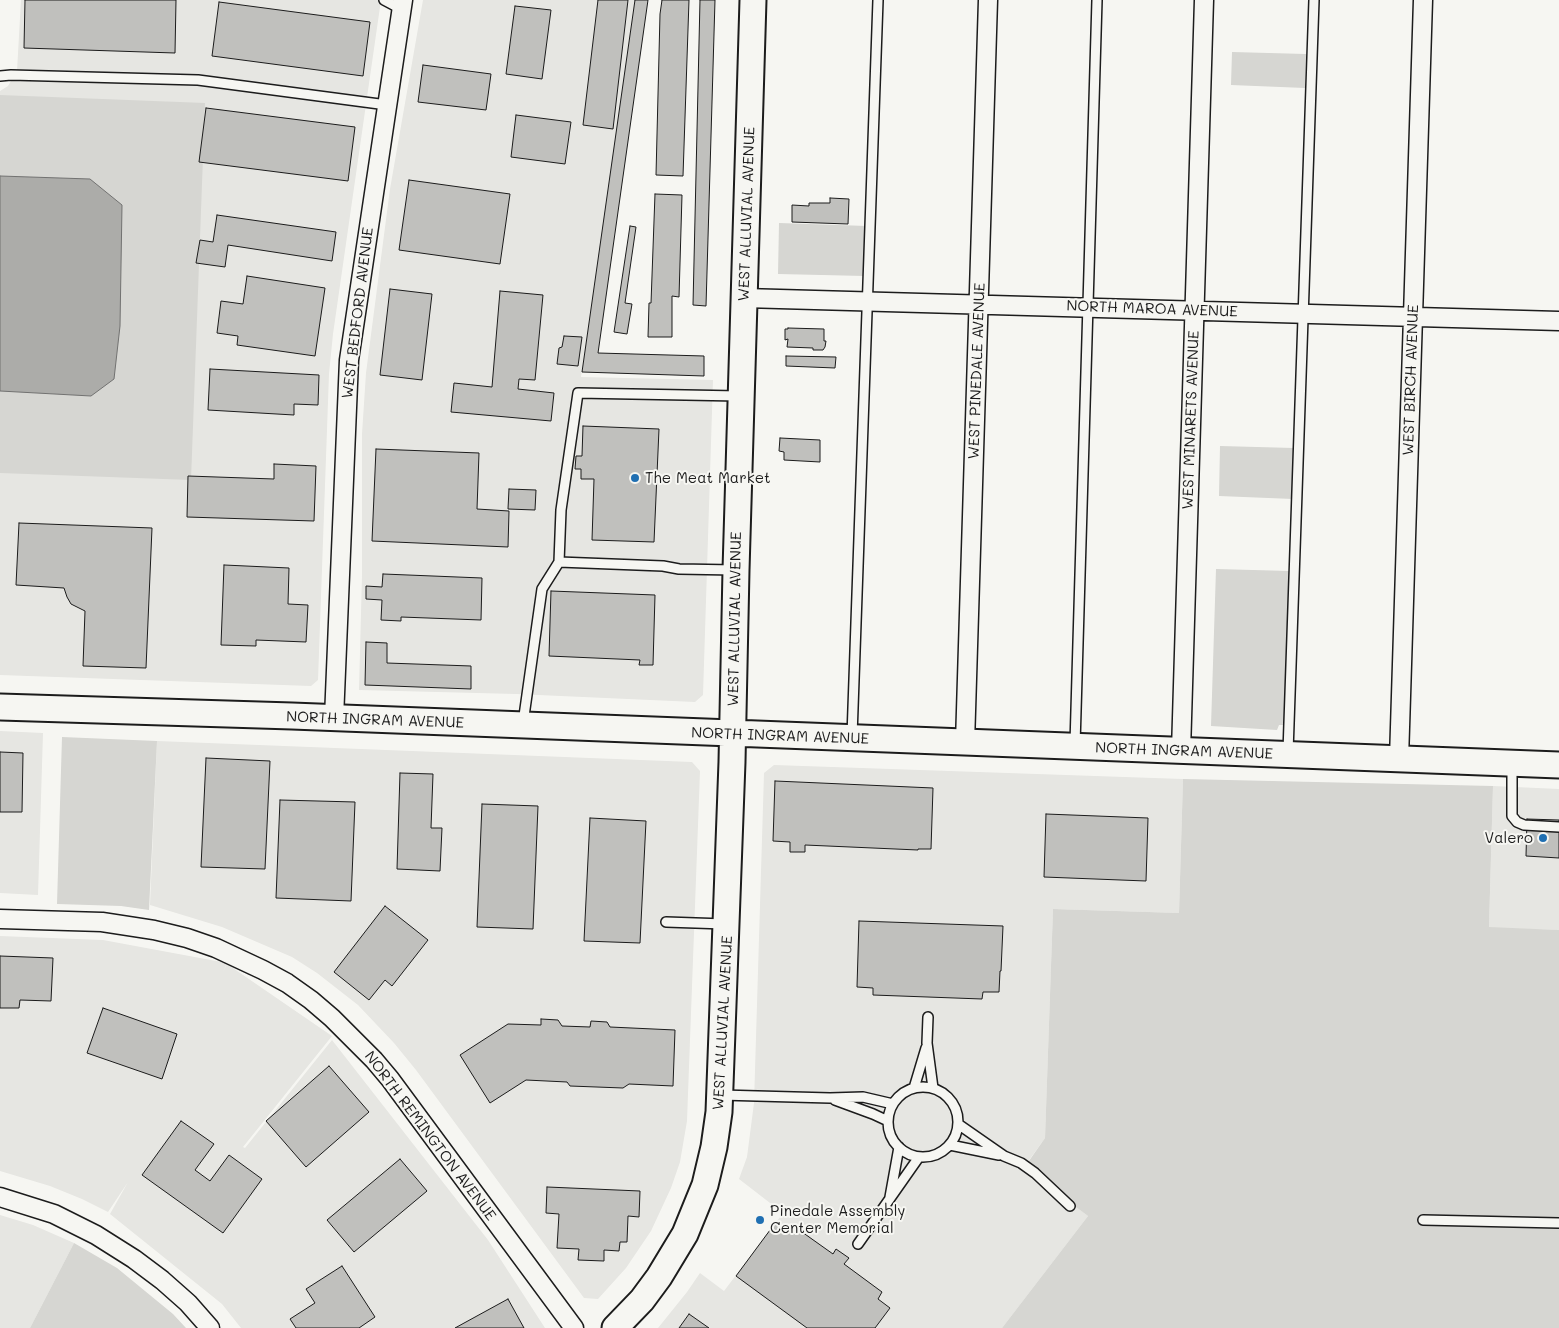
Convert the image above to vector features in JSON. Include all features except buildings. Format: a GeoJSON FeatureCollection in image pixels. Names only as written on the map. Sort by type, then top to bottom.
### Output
{"type":"FeatureCollection","features":[{"type":"Feature","properties":{"kind":"street","name":"WEST ALLUVIAL AVENUE"},"geometry":{"type":"LineString","coordinates":[[615,1328],[642,1300],[659,1277],[688,1226],[710,1164],[721,1095],[753,0]]}},
{"type":"Feature","properties":{"kind":"street","name":"WEST PINEDALE AVENUE"},"geometry":{"type":"LineString","coordinates":[[965,743],[988,0]]}},
{"type":"Feature","properties":{"kind":"street","name":"WEST MINARETS AVENUE"},"geometry":{"type":"LineString","coordinates":[[1181,750],[1204,0]]}},
{"type":"Feature","properties":{"kind":"street","name":"WEST BIRCH AVENUE"},"geometry":{"type":"LineString","coordinates":[[1400,759],[1423,0]]}},
{"type":"Feature","properties":{"kind":"street","name":"WEST BEDFORD AVENUE"},"geometry":{"type":"LineString","coordinates":[[334,718],[349,360],[402,4]]}},
{"type":"Feature","properties":{"kind":"street","name":"NORTH MAROA AVENUE"},"geometry":{"type":"LineString","coordinates":[[744,298],[1559,321]]}},
{"type":"Feature","properties":{"kind":"street","name":"NORTH INGRAM AVENUE"},"geometry":{"type":"LineString","coordinates":[[0,708],[334,718],[1559,764]]}},
{"type":"Feature","properties":{"kind":"street","name":"NORTH REMINGTON AVENUE"},"geometry":{"type":"LineString","coordinates":[[0,919],[102,922],[154,930],[187,938],[216,948],[263,970],[287,983],[311,1000],[374,1060],[390,1079],[574,1328]]}},
{"type":"Feature","properties":{"kind":"street"},"geometry":{"type":"LineString","coordinates":[[0,1198],[54,1214],[96,1235],[162,1280],[188,1303],[210,1328]]}},
{"type":"Feature","properties":{"kind":"lane"},"geometry":{"type":"LineString","coordinates":[[384,0],[402,4]]}},
{"type":"Feature","properties":{"kind":"lane"},"geometry":{"type":"LineString","coordinates":[[852,738],[878,0]]}},
{"type":"Feature","properties":{"kind":"lane"},"geometry":{"type":"LineString","coordinates":[[1075,746],[1098,0]]}},
{"type":"Feature","properties":{"kind":"lane"},"geometry":{"type":"LineString","coordinates":[[1288,755],[1314,0]]}},
{"type":"Feature","properties":{"kind":"lane"},"geometry":{"type":"LineString","coordinates":[[0,76],[198,80],[387,104]]}},
{"type":"Feature","properties":{"kind":"lane"},"geometry":{"type":"LineString","coordinates":[[522,726],[542,589],[559,562],[561,510],[578,394],[741,396]]}},
{"type":"Feature","properties":{"kind":"lane"},"geometry":{"type":"LineString","coordinates":[[559,562],[663,566],[679,569],[736,570]]}},
{"type":"Feature","properties":{"kind":"lane"},"geometry":{"type":"LineString","coordinates":[[1512,763],[1512,816],[1516,822],[1524,825],[1559,826]]}},
{"type":"Feature","properties":{"kind":"lane"},"geometry":{"type":"LineString","coordinates":[[666,922],[727,924]]}},
{"type":"Feature","properties":{"kind":"lane"},"geometry":{"type":"LineString","coordinates":[[928,1017],[927,1043],[933,1088]]}},
{"type":"Feature","properties":{"kind":"lane"},"geometry":{"type":"LineString","coordinates":[[914,1088],[927,1043]]}},
{"type":"Feature","properties":{"kind":"lane"},"geometry":{"type":"LineString","coordinates":[[922,1086],[933,1088],[944,1093],[952,1102],[957,1112],[958,1124],[956,1135],[950,1145],[941,1152],[919,1157],[898,1147],[892,1138],[888,1121],[893,1104],[900,1095],[922,1086]]}},
{"type":"Feature","properties":{"kind":"lane"},"geometry":{"type":"LineString","coordinates":[[721,1095],[864,1097],[893,1104]]}},
{"type":"Feature","properties":{"kind":"lane"},"geometry":{"type":"LineString","coordinates":[[830,1098],[888,1121]]}},
{"type":"Feature","properties":{"kind":"lane"},"geometry":{"type":"LineString","coordinates":[[958,1124],[1004,1156]]}},
{"type":"Feature","properties":{"kind":"lane"},"geometry":{"type":"LineString","coordinates":[[950,1145],[1004,1156],[1021,1163],[1036,1174],[1070,1206]]}},
{"type":"Feature","properties":{"kind":"lane"},"geometry":{"type":"LineString","coordinates":[[889,1200],[898,1147]]}},
{"type":"Feature","properties":{"kind":"lane"},"geometry":{"type":"LineString","coordinates":[[858,1244],[919,1157]]}},
{"type":"Feature","properties":{"kind":"lane"},"geometry":{"type":"LineString","coordinates":[[1423,1220],[1559,1223]]}},
{"type":"Feature","properties":{"kind":"shaded area"},"geometry":{"type":"Polygon","coordinates":[[[21,0],[381,0],[333,334],[329,374],[318,680],[311,686],[0,675],[0,91],[8,86],[17,71],[21,0]]]}},
{"type":"Feature","properties":{"kind":"shaded area"},"geometry":{"type":"Polygon","coordinates":[[[423,0],[636,0],[581,377],[713,380],[703,695],[695,702],[516,694],[359,690],[362,575],[362,434],[366,373],[390,189],[423,0]]]}},
{"type":"Feature","properties":{"kind":"shaded area"},"geometry":{"type":"Polygon","coordinates":[[[1232,52],[1306,54],[1305,88],[1231,85],[1232,52]]]}},
{"type":"Feature","properties":{"kind":"shaded area"},"geometry":{"type":"Polygon","coordinates":[[[0,95],[205,103],[191,480],[0,473],[0,95]]]}},
{"type":"Feature","properties":{"kind":"shaded area"},"geometry":{"type":"Polygon","coordinates":[[[0,176],[90,179],[122,205],[120,326],[114,379],[91,396],[0,391],[0,176]]]}},
{"type":"Feature","properties":{"kind":"shaded area"},"geometry":{"type":"Polygon","coordinates":[[[779,223],[867,226],[865,276],[778,274],[779,223]]]}},
{"type":"Feature","properties":{"kind":"shaded area"},"geometry":{"type":"Polygon","coordinates":[[[1220,446],[1294,448],[1293,499],[1219,496],[1220,446]]]}},
{"type":"Feature","properties":{"kind":"shaded area"},"geometry":{"type":"Polygon","coordinates":[[[1216,569],[1290,571],[1286,725],[1279,725],[1277,730],[1211,726],[1216,569]]]}},
{"type":"Feature","properties":{"kind":"shaded area"},"geometry":{"type":"Polygon","coordinates":[[[0,731],[43,733],[38,895],[0,893],[0,731]]]}},
{"type":"Feature","properties":{"kind":"shaded area"},"geometry":{"type":"Polygon","coordinates":[[[62,737],[157,741],[149,910],[121,906],[57,904],[62,737]]]}},
{"type":"Feature","properties":{"kind":"shaded area"},"geometry":{"type":"Polygon","coordinates":[[[157,741],[692,762],[700,771],[687,1121],[680,1162],[671,1188],[651,1231],[626,1268],[598,1299],[584,1298],[416,1070],[394,1043],[358,1005],[317,973],[292,957],[222,927],[150,905],[157,741]]]}},
{"type":"Feature","properties":{"kind":"shaded area"},"geometry":{"type":"Polygon","coordinates":[[[774,765],[1183,779],[1179,913],[1053,909],[1045,1138],[1024,1167],[1088,1216],[1002,1328],[658,1328],[700,1273],[724,1291],[783,1213],[739,1179],[747,1157],[754,1103],[764,773],[774,765]]]}},
{"type":"Feature","properties":{"kind":"shaded area"},"geometry":{"type":"Polygon","coordinates":[[[1183,779],[1493,786],[1489,927],[1559,930],[1559,1328],[1002,1328],[1088,1216],[1024,1168],[1045,1138],[1053,909],[1179,913],[1183,779]]]}},
{"type":"Feature","properties":{"kind":"shaded area"},"geometry":{"type":"Polygon","coordinates":[[[1493,786],[1559,789],[1559,930],[1489,928],[1493,786]]]}},
{"type":"Feature","properties":{"kind":"shaded area"},"geometry":{"type":"Polygon","coordinates":[[[0,936],[103,940],[227,963],[223,972],[227,964],[332,1036],[243,1147],[245,1148],[332,1040],[488,1240],[545,1328],[241,1328],[222,1304],[110,1214],[128,1182],[108,1212],[50,1186],[0,1171],[0,936]]]}},
{"type":"Feature","properties":{"kind":"shaded area"},"geometry":{"type":"Polygon","coordinates":[[[0,1215],[33,1225],[74,1243],[30,1328],[0,1328],[0,1215]]]}},
{"type":"Feature","properties":{"kind":"shaded area"},"geometry":{"type":"Polygon","coordinates":[[[74,1243],[117,1268],[173,1314],[186,1328],[30,1328],[74,1243]]]}},
{"type":"Feature","properties":{"kind":"place","name":"The Meat Market"},"geometry":{"type":"Point","coordinates":[635,478]}},
{"type":"Feature","properties":{"kind":"place","name":"Valero"},"geometry":{"type":"Point","coordinates":[1543,838]}},
{"type":"Feature","properties":{"kind":"place","name":"Pinedale Assembly Center Memorial"},"geometry":{"type":"Point","coordinates":[760,1220]}}]}
